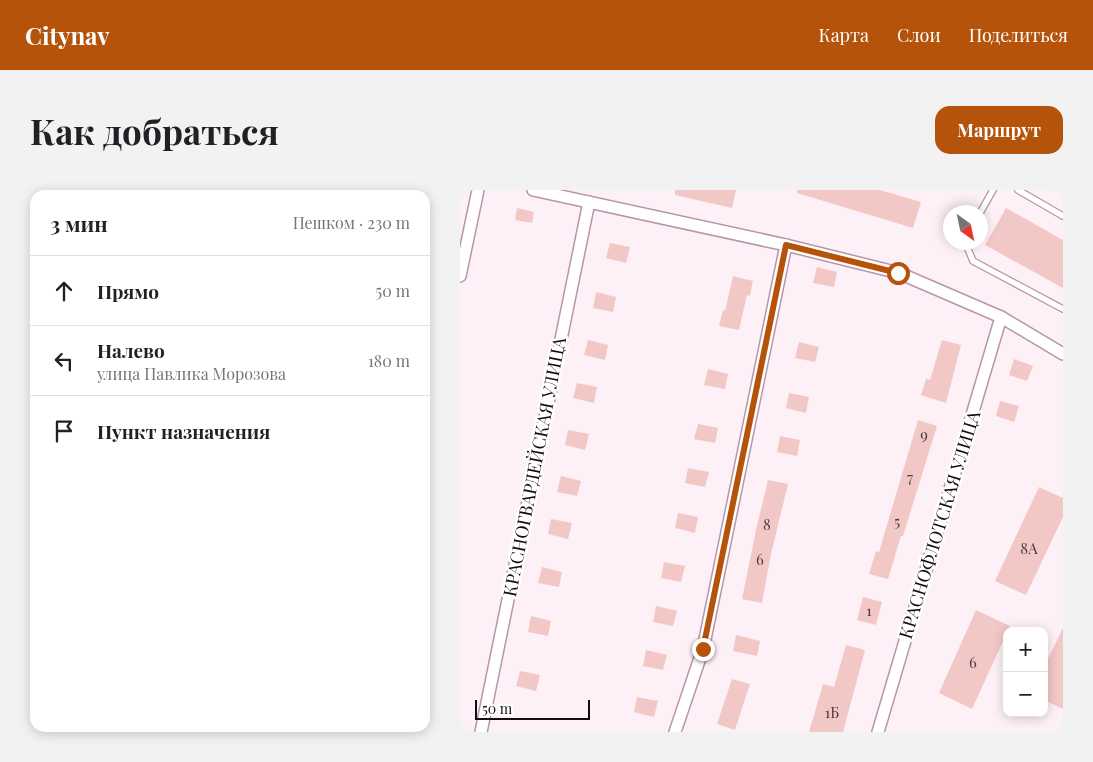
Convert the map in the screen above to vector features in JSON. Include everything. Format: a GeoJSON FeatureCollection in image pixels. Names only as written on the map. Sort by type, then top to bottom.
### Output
{"type":"FeatureCollection","features":[{"type":"Feature","properties":{"kind":"street"},"geometry":{"type":"LineString","coordinates":[[460,276],[478,190]]}},
{"type":"Feature","properties":{"kind":"street"},"geometry":{"type":"LineString","coordinates":[[533,190],[786,245],[898,273],[1001,317],[1063,354]]}},
{"type":"Feature","properties":{"kind":"street","name":"КРАСНОГВАРДЕЙСКАЯ УЛИЦА"},"geometry":{"type":"LineString","coordinates":[[481,732],[588,202]]}},
{"type":"Feature","properties":{"kind":"street"},"geometry":{"type":"LineString","coordinates":[[674,732],[703,649],[786,245]]}},
{"type":"Feature","properties":{"kind":"street","name":"КРАСНОФЛОТСКАЯ УЛИЦА"},"geometry":{"type":"LineString","coordinates":[[878,732],[1001,317]]}},
{"type":"Feature","properties":{"kind":"lane"},"geometry":{"type":"LineString","coordinates":[[985,205],[993,190]]}},
{"type":"Feature","properties":{"kind":"lane"},"geometry":{"type":"LineString","coordinates":[[1018,190],[1063,216]]}},
{"type":"Feature","properties":{"kind":"lane"},"geometry":{"type":"LineString","coordinates":[[968,250],[973,261],[1063,309]]}},
{"type":"Feature","properties":{"kind":"building"},"geometry":{"type":"Polygon","coordinates":[[[675,190],[736,190],[732,208],[675,195],[675,190]]]}},
{"type":"Feature","properties":{"kind":"building"},"geometry":{"type":"Polygon","coordinates":[[[797,190],[880,190],[921,202],[913,228],[797,193],[797,190]]]}},
{"type":"Feature","properties":{"kind":"building"},"geometry":{"type":"Polygon","coordinates":[[[517,208],[534,212],[532,223],[515,220],[517,208]]]}},
{"type":"Feature","properties":{"kind":"building"},"geometry":{"type":"Polygon","coordinates":[[[1006,208],[1063,240],[1063,288],[988,247],[988,240],[1006,208]]]}},
{"type":"Feature","properties":{"kind":"building"},"geometry":{"type":"Polygon","coordinates":[[[610,243],[630,247],[626,263],[606,258],[610,243]]]}},
{"type":"Feature","properties":{"kind":"building"},"geometry":{"type":"Polygon","coordinates":[[[817,267],[837,272],[834,287],[813,283],[817,267]]]}},
{"type":"Feature","properties":{"kind":"building"},"geometry":{"type":"Polygon","coordinates":[[[733,276],[753,281],[750,296],[747,295],[739,330],[719,326],[723,310],[725,311],[733,276]]]}},
{"type":"Feature","properties":{"kind":"building"},"geometry":{"type":"Polygon","coordinates":[[[596,292],[616,297],[613,312],[593,308],[596,292]]]}},
{"type":"Feature","properties":{"kind":"building"},"geometry":{"type":"Polygon","coordinates":[[[588,340],[608,345],[605,360],[584,355],[588,340]]]}},
{"type":"Feature","properties":{"kind":"building"},"geometry":{"type":"Polygon","coordinates":[[[942,340],[961,345],[946,403],[921,395],[926,379],[930,380],[942,340]]]}},
{"type":"Feature","properties":{"kind":"building"},"geometry":{"type":"Polygon","coordinates":[[[799,342],[819,347],[815,362],[795,358],[799,342]]]}},
{"type":"Feature","properties":{"kind":"building"},"geometry":{"type":"Polygon","coordinates":[[[1014,359],[1033,366],[1027,381],[1009,375],[1014,359]]]}},
{"type":"Feature","properties":{"kind":"building"},"geometry":{"type":"Polygon","coordinates":[[[708,369],[728,374],[725,389],[704,385],[708,369]]]}},
{"type":"Feature","properties":{"kind":"building"},"geometry":{"type":"Polygon","coordinates":[[[577,383],[597,387],[594,403],[573,398],[577,383]]]}},
{"type":"Feature","properties":{"kind":"building"},"geometry":{"type":"Polygon","coordinates":[[[789,393],[809,397],[806,413],[786,408],[789,393]]]}},
{"type":"Feature","properties":{"kind":"building"},"geometry":{"type":"Polygon","coordinates":[[[1000,401],[1019,406],[1014,422],[996,416],[1000,401]]]}},
{"type":"Feature","properties":{"kind":"building"},"geometry":{"type":"Polygon","coordinates":[[[918,420],[937,426],[888,579],[869,574],[876,551],[879,552],[918,420]]]}},
{"type":"Feature","properties":{"kind":"building"},"geometry":{"type":"Polygon","coordinates":[[[698,424],[718,428],[715,443],[694,439],[698,424]]]}},
{"type":"Feature","properties":{"kind":"building"},"geometry":{"type":"Polygon","coordinates":[[[568,430],[589,434],[585,450],[565,445],[568,430]]]}},
{"type":"Feature","properties":{"kind":"building"},"geometry":{"type":"Polygon","coordinates":[[[780,436],[800,440],[797,456],[777,452],[780,436]]]}},
{"type":"Feature","properties":{"kind":"building"},"geometry":{"type":"Polygon","coordinates":[[[688,468],[709,472],[705,487],[685,483],[688,468]]]}},
{"type":"Feature","properties":{"kind":"building"},"geometry":{"type":"Polygon","coordinates":[[[561,476],[581,481],[577,496],[557,492],[561,476]]]}},
{"type":"Feature","properties":{"kind":"building"},"geometry":{"type":"Polygon","coordinates":[[[768,480],[788,484],[771,554],[762,603],[742,599],[768,480]]]}},
{"type":"Feature","properties":{"kind":"building"},"geometry":{"type":"Polygon","coordinates":[[[1039,487],[1063,498],[1063,517],[1026,595],[995,581],[1039,487]]]}},
{"type":"Feature","properties":{"kind":"building"},"geometry":{"type":"Polygon","coordinates":[[[678,513],[698,517],[695,533],[675,528],[678,513]]]}},
{"type":"Feature","properties":{"kind":"building"},"geometry":{"type":"Polygon","coordinates":[[[551,519],[572,523],[568,539],[548,534],[551,519]]]}},
{"type":"Feature","properties":{"kind":"building"},"geometry":{"type":"Polygon","coordinates":[[[664,562],[685,566],[681,582],[661,578],[664,562]]]}},
{"type":"Feature","properties":{"kind":"building"},"geometry":{"type":"Polygon","coordinates":[[[542,567],[562,572],[559,587],[538,583],[542,567]]]}},
{"type":"Feature","properties":{"kind":"building"},"geometry":{"type":"Polygon","coordinates":[[[863,597],[882,602],[876,625],[857,620],[863,597]]]}},
{"type":"Feature","properties":{"kind":"building"},"geometry":{"type":"Polygon","coordinates":[[[656,606],[677,611],[673,626],[653,622],[656,606]]]}},
{"type":"Feature","properties":{"kind":"building"},"geometry":{"type":"Polygon","coordinates":[[[976,610],[1010,626],[1003,627],[1003,641],[972,709],[939,693],[976,610]]]}},
{"type":"Feature","properties":{"kind":"building"},"geometry":{"type":"Polygon","coordinates":[[[531,616],[551,621],[548,636],[528,632],[531,616]]]}},
{"type":"Feature","properties":{"kind":"building"},"geometry":{"type":"Polygon","coordinates":[[[1063,628],[1063,709],[1048,702],[1048,659],[1063,628]]]}},
{"type":"Feature","properties":{"kind":"building"},"geometry":{"type":"Polygon","coordinates":[[[736,635],[760,641],[757,656],[733,651],[736,635]]]}},
{"type":"Feature","properties":{"kind":"building"},"geometry":{"type":"Polygon","coordinates":[[[846,645],[865,650],[843,732],[809,732],[823,684],[834,687],[846,645]]]}},
{"type":"Feature","properties":{"kind":"building"},"geometry":{"type":"Polygon","coordinates":[[[646,650],[667,655],[663,670],[643,666],[646,650]]]}},
{"type":"Feature","properties":{"kind":"building"},"geometry":{"type":"Polygon","coordinates":[[[520,671],[540,675],[536,691],[516,686],[520,671]]]}},
{"type":"Feature","properties":{"kind":"building"},"geometry":{"type":"Polygon","coordinates":[[[732,679],[750,684],[735,730],[717,724],[732,679]]]}},
{"type":"Feature","properties":{"kind":"building"},"geometry":{"type":"Polygon","coordinates":[[[637,697],[658,701],[654,717],[634,712],[637,697]]]}},
{"type":"Feature","properties":{"kind":"route"},"geometry":{"type":"LineString","coordinates":[[703,649],[786,245],[898,273]]}}]}
